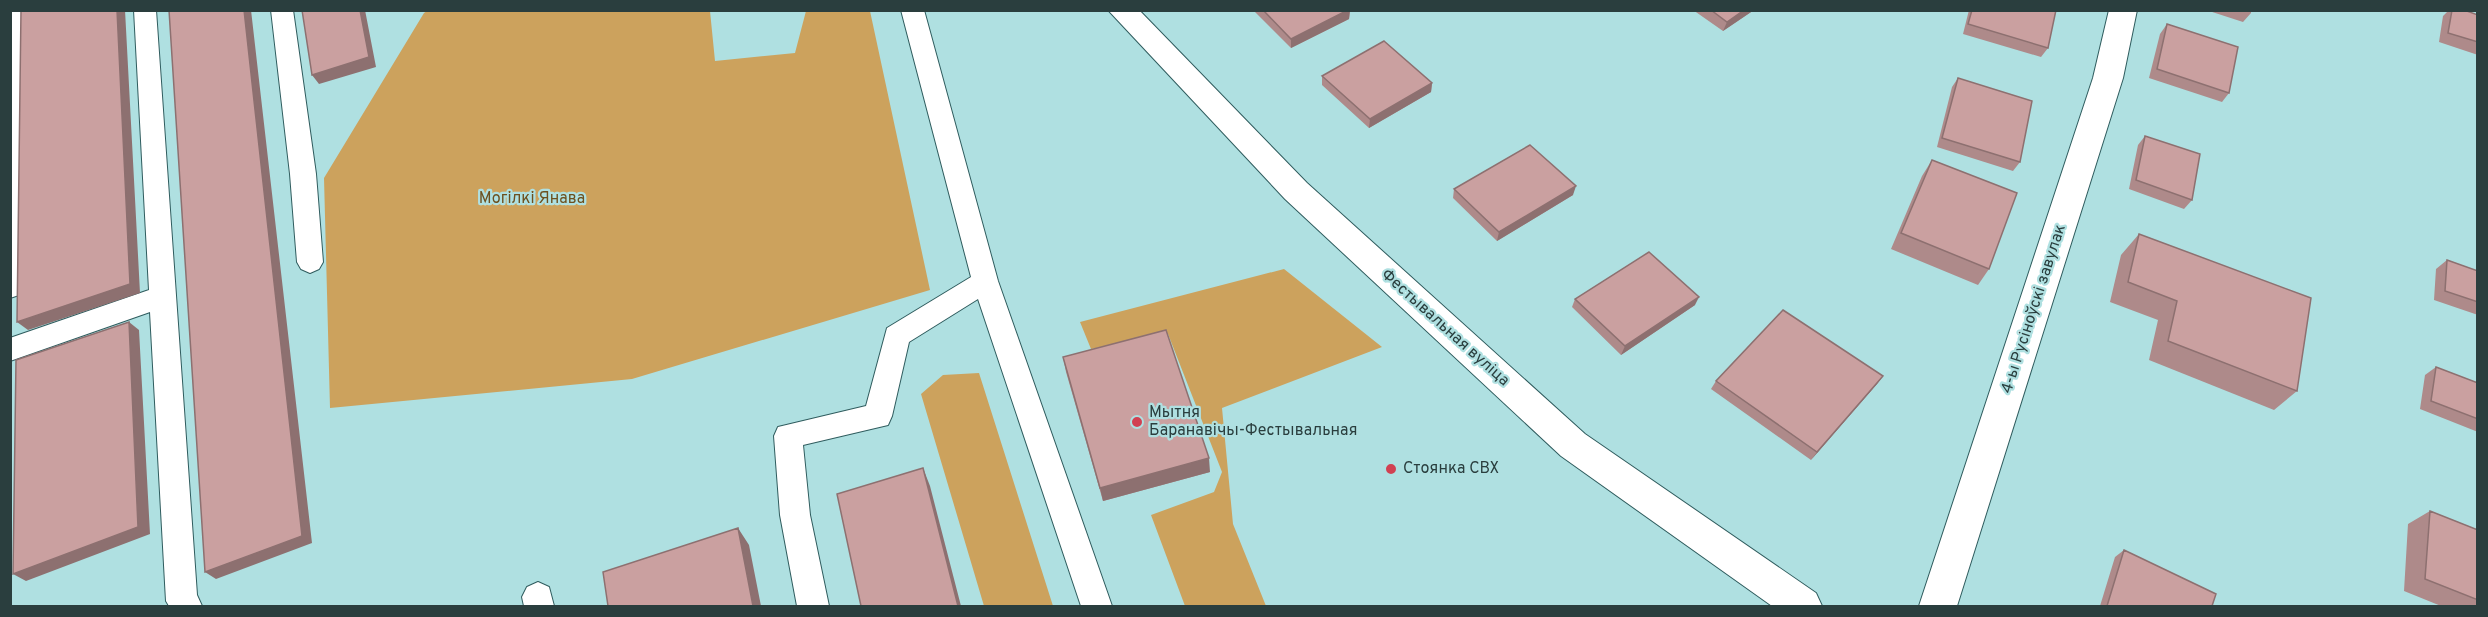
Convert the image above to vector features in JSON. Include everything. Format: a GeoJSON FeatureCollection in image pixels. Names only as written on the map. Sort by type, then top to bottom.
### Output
{"type":"FeatureCollection","features":[{"type":"Feature","properties":{"kind":"street","name":"Фестывальная вуліца"},"geometry":{"type":"LineString","coordinates":[[1122,10],[1296,191],[1573,445],[1803,606]]}},
{"type":"Feature","properties":{"kind":"street","name":"4-ы Русіноўскі завулак"},"geometry":{"type":"LineString","coordinates":[[1938,606],[2108,78],[2123,10]]}},
{"type":"Feature","properties":{"kind":"lane"},"geometry":{"type":"LineString","coordinates":[[10,287],[16,10]]}},
{"type":"Feature","properties":{"kind":"lane"},"geometry":{"type":"LineString","coordinates":[[145,10],[182,601],[187,606]]}},
{"type":"Feature","properties":{"kind":"lane"},"geometry":{"type":"LineString","coordinates":[[282,10],[303,174],[310,262]]}},
{"type":"Feature","properties":{"kind":"lane"},"geometry":{"type":"LineString","coordinates":[[912,10],[985,281],[1004,330],[1097,606]]}},
{"type":"Feature","properties":{"kind":"lane"},"geometry":{"type":"LineString","coordinates":[[813,606],[795,515],[788,436],[878,416],[897,336],[985,281]]}},
{"type":"Feature","properties":{"kind":"lane"},"geometry":{"type":"LineString","coordinates":[[10,350],[164,297]]}},
{"type":"Feature","properties":{"kind":"green space","name":"Могілкі Янава"},"geometry":{"type":"Polygon","coordinates":[[[427,11],[710,11],[715,61],[795,53],[806,11],[870,11],[930,290],[632,379],[330,408],[324,178],[427,11]]]}},
{"type":"Feature","properties":{"kind":"green space"},"geometry":{"type":"Polygon","coordinates":[[[1284,269],[1382,347],[1222,408],[1233,524],[1266,606],[1185,606],[1151,515],[1214,492],[1222,472],[1168,334],[1091,349],[1080,322],[1284,269]]]}},
{"type":"Feature","properties":{"kind":"green space"},"geometry":{"type":"Polygon","coordinates":[[[979,373],[1053,606],[984,606],[921,394],[943,375],[979,373]]]}},
{"type":"Feature","properties":{"kind":"building"},"geometry":{"type":"Polygon","coordinates":[[[21,10],[117,10],[130,284],[17,322],[21,10]]]}},
{"type":"Feature","properties":{"kind":"building"},"geometry":{"type":"Polygon","coordinates":[[[169,10],[244,10],[302,536],[205,572],[169,10]]]}},
{"type":"Feature","properties":{"kind":"building"},"geometry":{"type":"Polygon","coordinates":[[[302,10],[360,10],[369,57],[312,75],[302,10]]]}},
{"type":"Feature","properties":{"kind":"building"},"geometry":{"type":"Polygon","coordinates":[[[1263,10],[1348,10],[1291,39],[1263,10]]]}},
{"type":"Feature","properties":{"kind":"building"},"geometry":{"type":"Polygon","coordinates":[[[1711,10],[1744,10],[1727,22],[1711,10]]]}},
{"type":"Feature","properties":{"kind":"building"},"geometry":{"type":"Polygon","coordinates":[[[1972,10],[2056,10],[2048,48],[1968,24],[1972,10]]]}},
{"type":"Feature","properties":{"kind":"building"},"geometry":{"type":"Polygon","coordinates":[[[2452,10],[2464,10],[2478,15],[2478,42],[2448,33],[2452,10]]]}},
{"type":"Feature","properties":{"kind":"building"},"geometry":{"type":"Polygon","coordinates":[[[2167,24],[2238,47],[2229,93],[2157,69],[2167,24]]]}},
{"type":"Feature","properties":{"kind":"building"},"geometry":{"type":"Polygon","coordinates":[[[1384,41],[1432,83],[1370,119],[1322,76],[1384,41]]]}},
{"type":"Feature","properties":{"kind":"building"},"geometry":{"type":"Polygon","coordinates":[[[1958,78],[2032,101],[2020,162],[1942,138],[1958,78]]]}},
{"type":"Feature","properties":{"kind":"building"},"geometry":{"type":"Polygon","coordinates":[[[2145,136],[2200,154],[2192,200],[2136,180],[2145,136]]]}},
{"type":"Feature","properties":{"kind":"building"},"geometry":{"type":"Polygon","coordinates":[[[1530,145],[1576,186],[1499,232],[1454,189],[1530,145]]]}},
{"type":"Feature","properties":{"kind":"building"},"geometry":{"type":"Polygon","coordinates":[[[1932,160],[2017,193],[1989,269],[1901,233],[1932,160]]]}},
{"type":"Feature","properties":{"kind":"building"},"geometry":{"type":"Polygon","coordinates":[[[2139,234],[2311,298],[2297,391],[2168,341],[2177,301],[2128,282],[2139,234]]]}},
{"type":"Feature","properties":{"kind":"building"},"geometry":{"type":"Polygon","coordinates":[[[1649,252],[1699,297],[1625,346],[1575,299],[1649,252]]]}},
{"type":"Feature","properties":{"kind":"building"},"geometry":{"type":"Polygon","coordinates":[[[2447,260],[2478,271],[2478,302],[2445,291],[2447,260]]]}},
{"type":"Feature","properties":{"kind":"building"},"geometry":{"type":"Polygon","coordinates":[[[1783,310],[1883,376],[1817,452],[1716,381],[1783,310]]]}},
{"type":"Feature","properties":{"kind":"building"},"geometry":{"type":"Polygon","coordinates":[[[129,322],[138,527],[13,574],[16,360],[129,322]]]}},
{"type":"Feature","properties":{"kind":"building","name":"Мытня Баранавічы-Фестывальная"},"geometry":{"type":"Polygon","coordinates":[[[1166,330],[1209,458],[1100,488],[1063,357],[1166,330]]]}},
{"type":"Feature","properties":{"kind":"building"},"geometry":{"type":"Polygon","coordinates":[[[2436,367],[2478,383],[2478,419],[2431,401],[2436,367]]]}},
{"type":"Feature","properties":{"kind":"building"},"geometry":{"type":"Polygon","coordinates":[[[923,468],[958,606],[861,606],[837,494],[923,468]]]}},
{"type":"Feature","properties":{"kind":"building"},"geometry":{"type":"Polygon","coordinates":[[[2430,511],[2478,530],[2478,600],[2425,579],[2430,511]]]}},
{"type":"Feature","properties":{"kind":"building"},"geometry":{"type":"Polygon","coordinates":[[[738,528],[753,606],[608,606],[603,572],[738,528]]]}},
{"type":"Feature","properties":{"kind":"building"},"geometry":{"type":"Polygon","coordinates":[[[2124,550],[2216,594],[2212,606],[2107,606],[2124,550]]]}},
{"type":"Feature","properties":{"kind":"place","name":"Мытня Баранавічы-Фестывальная"},"geometry":{"type":"Point","coordinates":[1137,422]}},
{"type":"Feature","properties":{"kind":"place","name":"Стоянка СВХ"},"geometry":{"type":"Point","coordinates":[1391,469]}}]}
